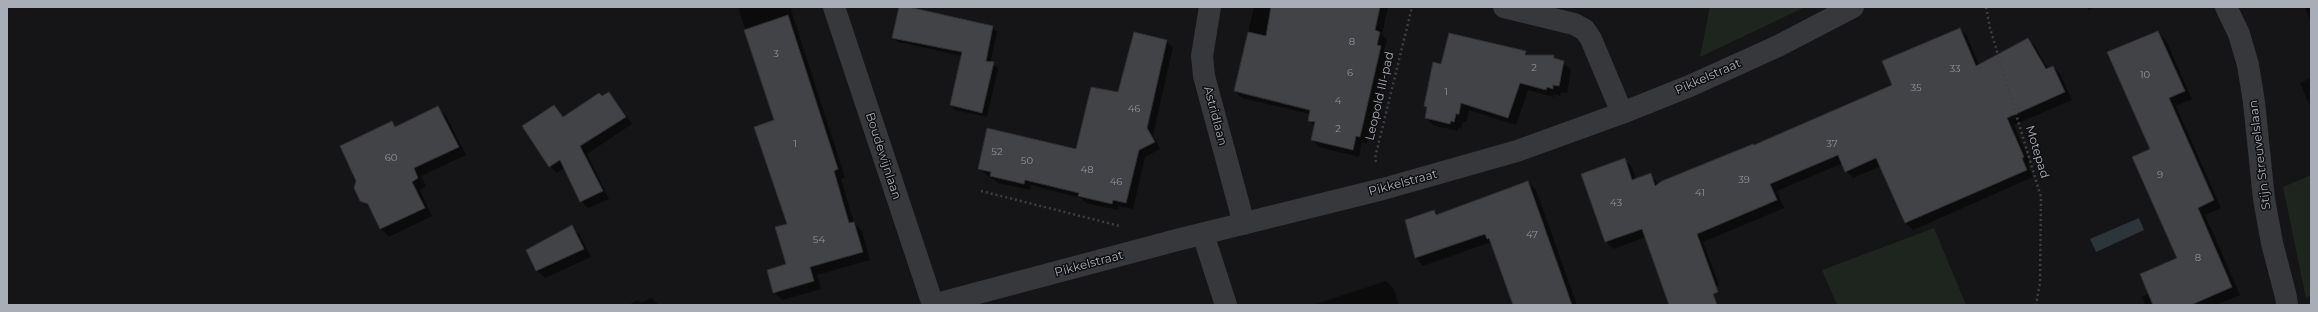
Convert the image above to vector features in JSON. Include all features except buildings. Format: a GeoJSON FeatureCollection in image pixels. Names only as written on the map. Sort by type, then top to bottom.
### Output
{"type":"FeatureCollection","features":[{"type":"Feature","properties":{"kind":"street","name":"Boudewijnlaan"},"geometry":{"type":"LineString","coordinates":[[834,7],[933,305]]}},
{"type":"Feature","properties":{"kind":"street","name":"Astridlaan"},"geometry":{"type":"LineString","coordinates":[[1210,7],[1202,56],[1204,76],[1244,224]]}},
{"type":"Feature","properties":{"kind":"street"},"geometry":{"type":"LineString","coordinates":[[1504,7],[1574,24],[1585,30],[1591,39],[1622,113]]}},
{"type":"Feature","properties":{"kind":"street","name":"Pikkelstraat"},"geometry":{"type":"LineString","coordinates":[[933,305],[1383,188],[1516,151],[1622,113],[1778,46],[1853,7]]}},
{"type":"Feature","properties":{"kind":"street","name":"Stijn Streuvelslaan"},"geometry":{"type":"LineString","coordinates":[[2226,7],[2238,34],[2248,65],[2254,102],[2264,199],[2272,243],[2287,305]]}},
{"type":"Feature","properties":{"kind":"street"},"geometry":{"type":"LineString","coordinates":[[1203,234],[1226,305]]}},
{"type":"Feature","properties":{"kind":"path","name":"Leopold III-pad"},"geometry":{"type":"LineString","coordinates":[[1383,188],[1375,158],[1412,7]]}},
{"type":"Feature","properties":{"kind":"path","name":"Motepad"},"geometry":{"type":"LineString","coordinates":[[1986,7],[1990,28],[2041,197],[2040,283],[2036,305]]}},
{"type":"Feature","properties":{"kind":"path"},"geometry":{"type":"LineString","coordinates":[[981,191],[1124,227]]}},
{"type":"Feature","properties":{"kind":"shaded area"},"geometry":{"type":"Polygon","coordinates":[[[1710,7],[1805,7],[1700,57],[1710,7]]]}},
{"type":"Feature","properties":{"kind":"shaded area"},"geometry":{"type":"Polygon","coordinates":[[[2311,175],[2311,295],[2306,298],[2283,187],[2311,175]]]}},
{"type":"Feature","properties":{"kind":"shaded area"},"geometry":{"type":"Polygon","coordinates":[[[2139,218],[2144,230],[2096,252],[2090,239],[2139,218]]]}},
{"type":"Feature","properties":{"kind":"shaded area"},"geometry":{"type":"Polygon","coordinates":[[[1934,228],[1966,305],[1837,305],[1822,270],[1934,228]]]}}]}
